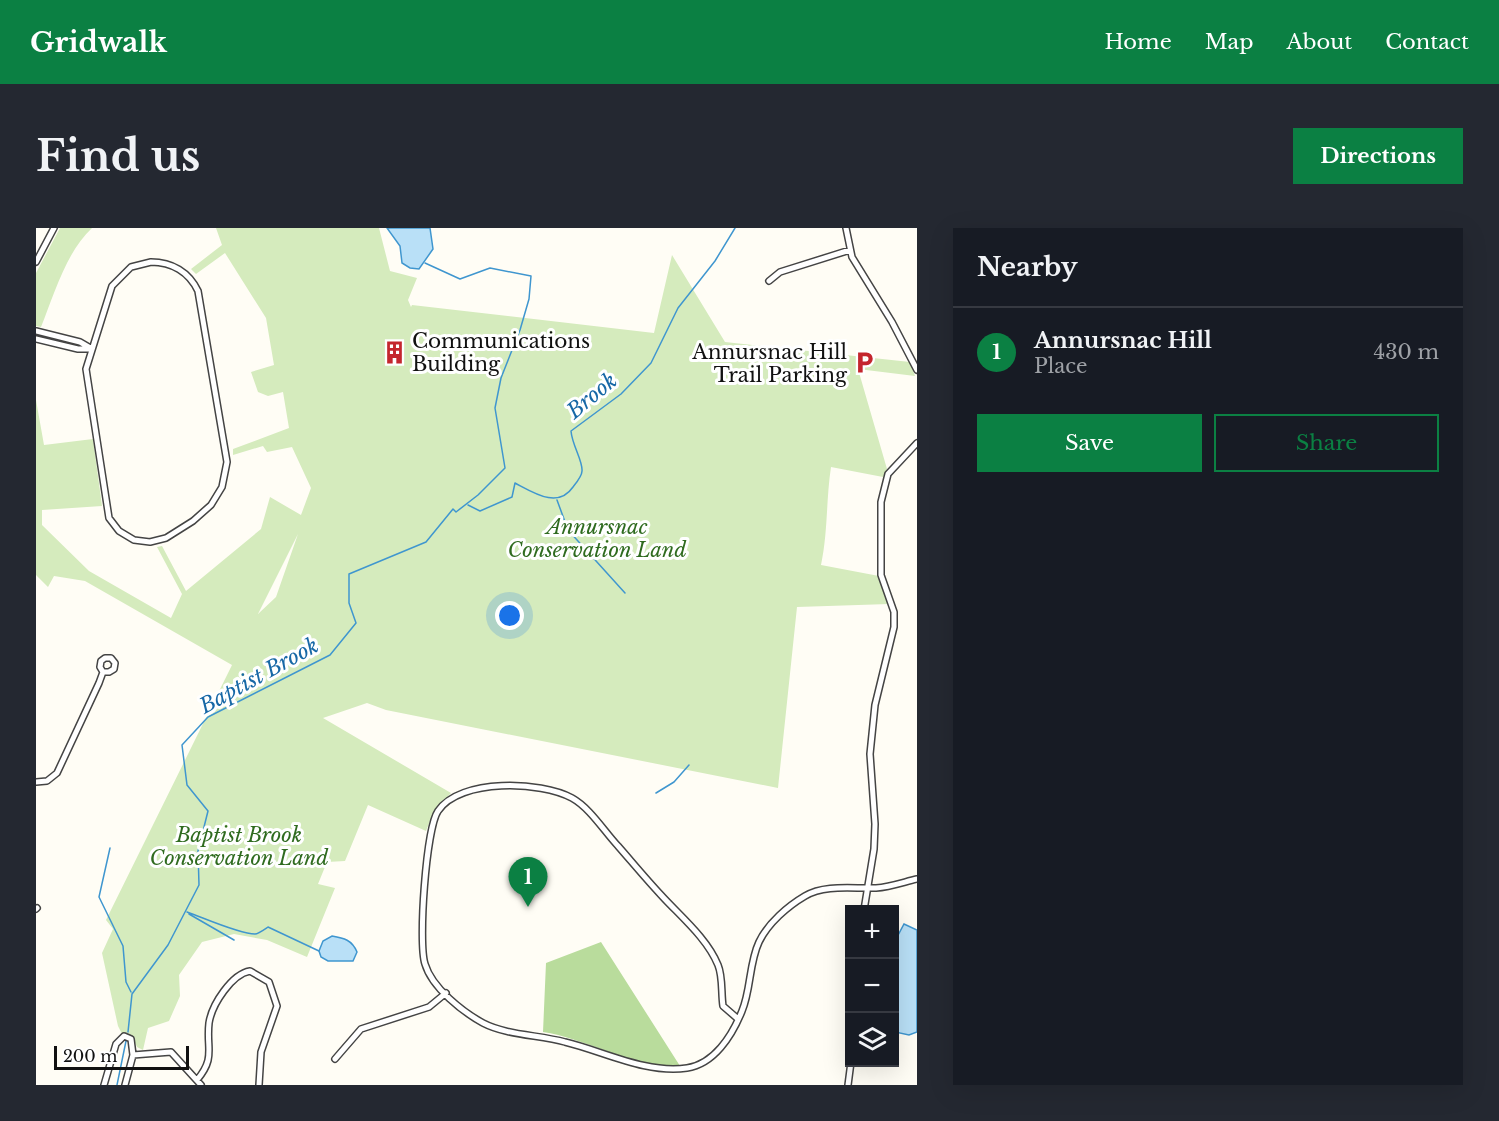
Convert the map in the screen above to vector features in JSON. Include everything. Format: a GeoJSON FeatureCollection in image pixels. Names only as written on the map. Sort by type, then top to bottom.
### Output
{"type":"FeatureCollection","features":[{"type":"Feature","properties":{"kind":"street"},"geometry":{"type":"LineString","coordinates":[[36,262],[54,228]]}},
{"type":"Feature","properties":{"kind":"street"},"geometry":{"type":"LineString","coordinates":[[846,228],[850,250],[917,370]]}},
{"type":"Feature","properties":{"kind":"street"},"geometry":{"type":"LineString","coordinates":[[769,281],[780,272],[850,250]]}},
{"type":"Feature","properties":{"kind":"street"},"geometry":{"type":"LineString","coordinates":[[146,262],[162,262],[182,270],[193,282],[201,302],[221,416],[227,468],[219,494],[207,510],[163,540],[147,542],[130,538],[117,529],[108,515],[101,458],[86,380],[92,349],[109,291],[126,270],[146,262]]}},
{"type":"Feature","properties":{"kind":"street"},"geometry":{"type":"LineString","coordinates":[[36,331],[80,342],[92,349]]}},
{"type":"Feature","properties":{"kind":"street"},"geometry":{"type":"LineString","coordinates":[[36,339],[78,349],[92,349]]}},
{"type":"Feature","properties":{"kind":"street"},"geometry":{"type":"LineString","coordinates":[[865,905],[874,849],[870,754],[875,705],[894,627],[894,612],[881,575],[881,502],[888,474],[917,443]]}},
{"type":"Feature","properties":{"kind":"street"},"geometry":{"type":"LineString","coordinates":[[36,783],[47,781],[57,773],[103,672]]}},
{"type":"Feature","properties":{"kind":"street"},"geometry":{"type":"LineString","coordinates":[[738,1019],[723,1006],[718,966],[710,952],[593,818],[573,799],[551,791],[529,788],[497,787],[466,790],[447,801],[433,820],[428,846],[422,948],[425,967],[446,993],[484,1024],[566,1042],[666,1069],[697,1067],[708,1061],[723,1045],[738,1019],[743,1008],[759,943],[779,915],[804,897],[819,890],[867,888],[917,879]]}},
{"type":"Feature","properties":{"kind":"street"},"geometry":{"type":"LineString","coordinates":[[133,1055],[171,1052],[199,1082],[207,1067],[209,1023],[213,1010],[236,976],[250,971],[269,982],[277,1006],[261,1052],[259,1085]]}},
{"type":"Feature","properties":{"kind":"street"},"geometry":{"type":"LineString","coordinates":[[335,1059],[361,1029],[429,1007],[446,993]]}},
{"type":"Feature","properties":{"kind":"street"},"geometry":{"type":"LineString","coordinates":[[104,1085],[120,1037],[131,1039],[133,1055],[125,1085]]}},
{"type":"Feature","properties":{"kind":"street"},"geometry":{"type":"LineString","coordinates":[[848,1085],[850,1067]]}},
{"type":"Feature","properties":{"kind":"green space"},"geometry":{"type":"Polygon","coordinates":[[[60,228],[92,228],[68,261],[41,327],[36,326],[36,273],[60,228]]]}},
{"type":"Feature","properties":{"kind":"green space","name":"Annursnac Conservation Land"},"geometry":{"type":"Polygon","coordinates":[[[216,228],[379,228],[390,271],[417,278],[408,300],[411,307],[412,305],[654,333],[672,255],[725,342],[910,362],[915,376],[858,369],[887,469],[883,477],[831,467],[821,565],[879,576],[889,604],[797,607],[778,788],[386,710],[367,703],[323,718],[451,793],[434,811],[426,831],[368,805],[345,861],[327,862],[318,884],[335,888],[307,957],[267,940],[234,934],[202,942],[179,975],[180,996],[169,1021],[148,1028],[143,1050],[137,1047],[132,1036],[122,1034],[118,1026],[102,953],[113,929],[106,920],[232,665],[85,581],[54,576],[48,587],[36,575],[36,400],[44,445],[93,439],[102,506],[42,510],[42,525],[89,571],[171,618],[182,594],[157,547],[162,546],[186,591],[261,529],[270,497],[301,515],[311,488],[292,447],[267,452],[263,446],[233,455],[233,449],[289,428],[283,392],[268,396],[258,392],[251,372],[274,365],[266,318],[225,253],[196,274],[191,269],[222,245],[216,228]],[[298,534],[258,614],[276,597],[298,534]]]}},
{"type":"Feature","properties":{"kind":"green space"},"geometry":{"type":"Polygon","coordinates":[[[601,942],[680,1066],[648,1064],[543,1032],[546,963],[601,942]]]}},
{"type":"Feature","properties":{"kind":"water"},"geometry":{"type":"Polygon","coordinates":[[[387,228],[430,228],[433,249],[419,269],[410,268],[402,263],[400,246],[387,228]]]}},
{"type":"Feature","properties":{"kind":"water"},"geometry":{"type":"Polygon","coordinates":[[[904,924],[917,930],[917,1032],[909,1035],[899,1033],[899,933],[904,924]]]}},
{"type":"Feature","properties":{"kind":"water"},"geometry":{"type":"Polygon","coordinates":[[[332,936],[344,939],[353,945],[357,952],[353,961],[328,961],[321,957],[319,951],[323,941],[332,936]]]}},
{"type":"Feature","properties":{"kind":"waterway","name":"Brook"},"geometry":{"type":"LineString","coordinates":[[468,505],[480,511],[512,497],[515,483],[545,497],[553,498],[567,494],[579,479],[582,471],[571,431],[621,394],[651,363],[678,308],[715,261],[735,228]]}},
{"type":"Feature","properties":{"kind":"waterway","name":"Baptist Brook"},"geometry":{"type":"LineString","coordinates":[[128,1032],[132,994],[168,945],[199,885],[198,851],[208,811],[187,785],[182,745],[208,717],[330,655],[356,623],[349,603],[349,574],[426,542],[453,509],[456,512],[478,495],[505,468],[495,408],[501,378],[520,330],[529,299],[531,276],[490,268],[460,279],[425,263]]}},
{"type":"Feature","properties":{"kind":"waterway"},"geometry":{"type":"LineString","coordinates":[[557,500],[568,530],[625,593]]}},
{"type":"Feature","properties":{"kind":"waterway"},"geometry":{"type":"LineString","coordinates":[[656,793],[674,782],[689,765]]}},
{"type":"Feature","properties":{"kind":"waterway"},"geometry":{"type":"LineString","coordinates":[[110,848],[99,897],[123,946],[126,982],[131,992]]}},
{"type":"Feature","properties":{"kind":"waterway"},"geometry":{"type":"LineString","coordinates":[[187,912],[248,933],[256,934],[268,927],[319,951]]}},
{"type":"Feature","properties":{"kind":"waterway"},"geometry":{"type":"LineString","coordinates":[[189,914],[234,940]]}},
{"type":"Feature","properties":{"kind":"waterway","name":"Baptist Brook"},"geometry":{"type":"LineString","coordinates":[[117,1085],[126,1041]]}},
{"type":"Feature","properties":{"kind":"place","name":"Communications Building"},"geometry":{"type":"Point","coordinates":[394,353]}},
{"type":"Feature","properties":{"kind":"place","name":"Annursnac Hill Trail Parking"},"geometry":{"type":"Point","coordinates":[865,363]}},
{"type":"Feature","properties":{"kind":"place","name":"Annursnac Hill"},"geometry":{"type":"Point","coordinates":[528,907]}},
{"type":"Feature","properties":{"kind":"park label","name":"Baptist Brook Conservation Land"},"geometry":{"type":"Point","coordinates":[239,846]}}]}
